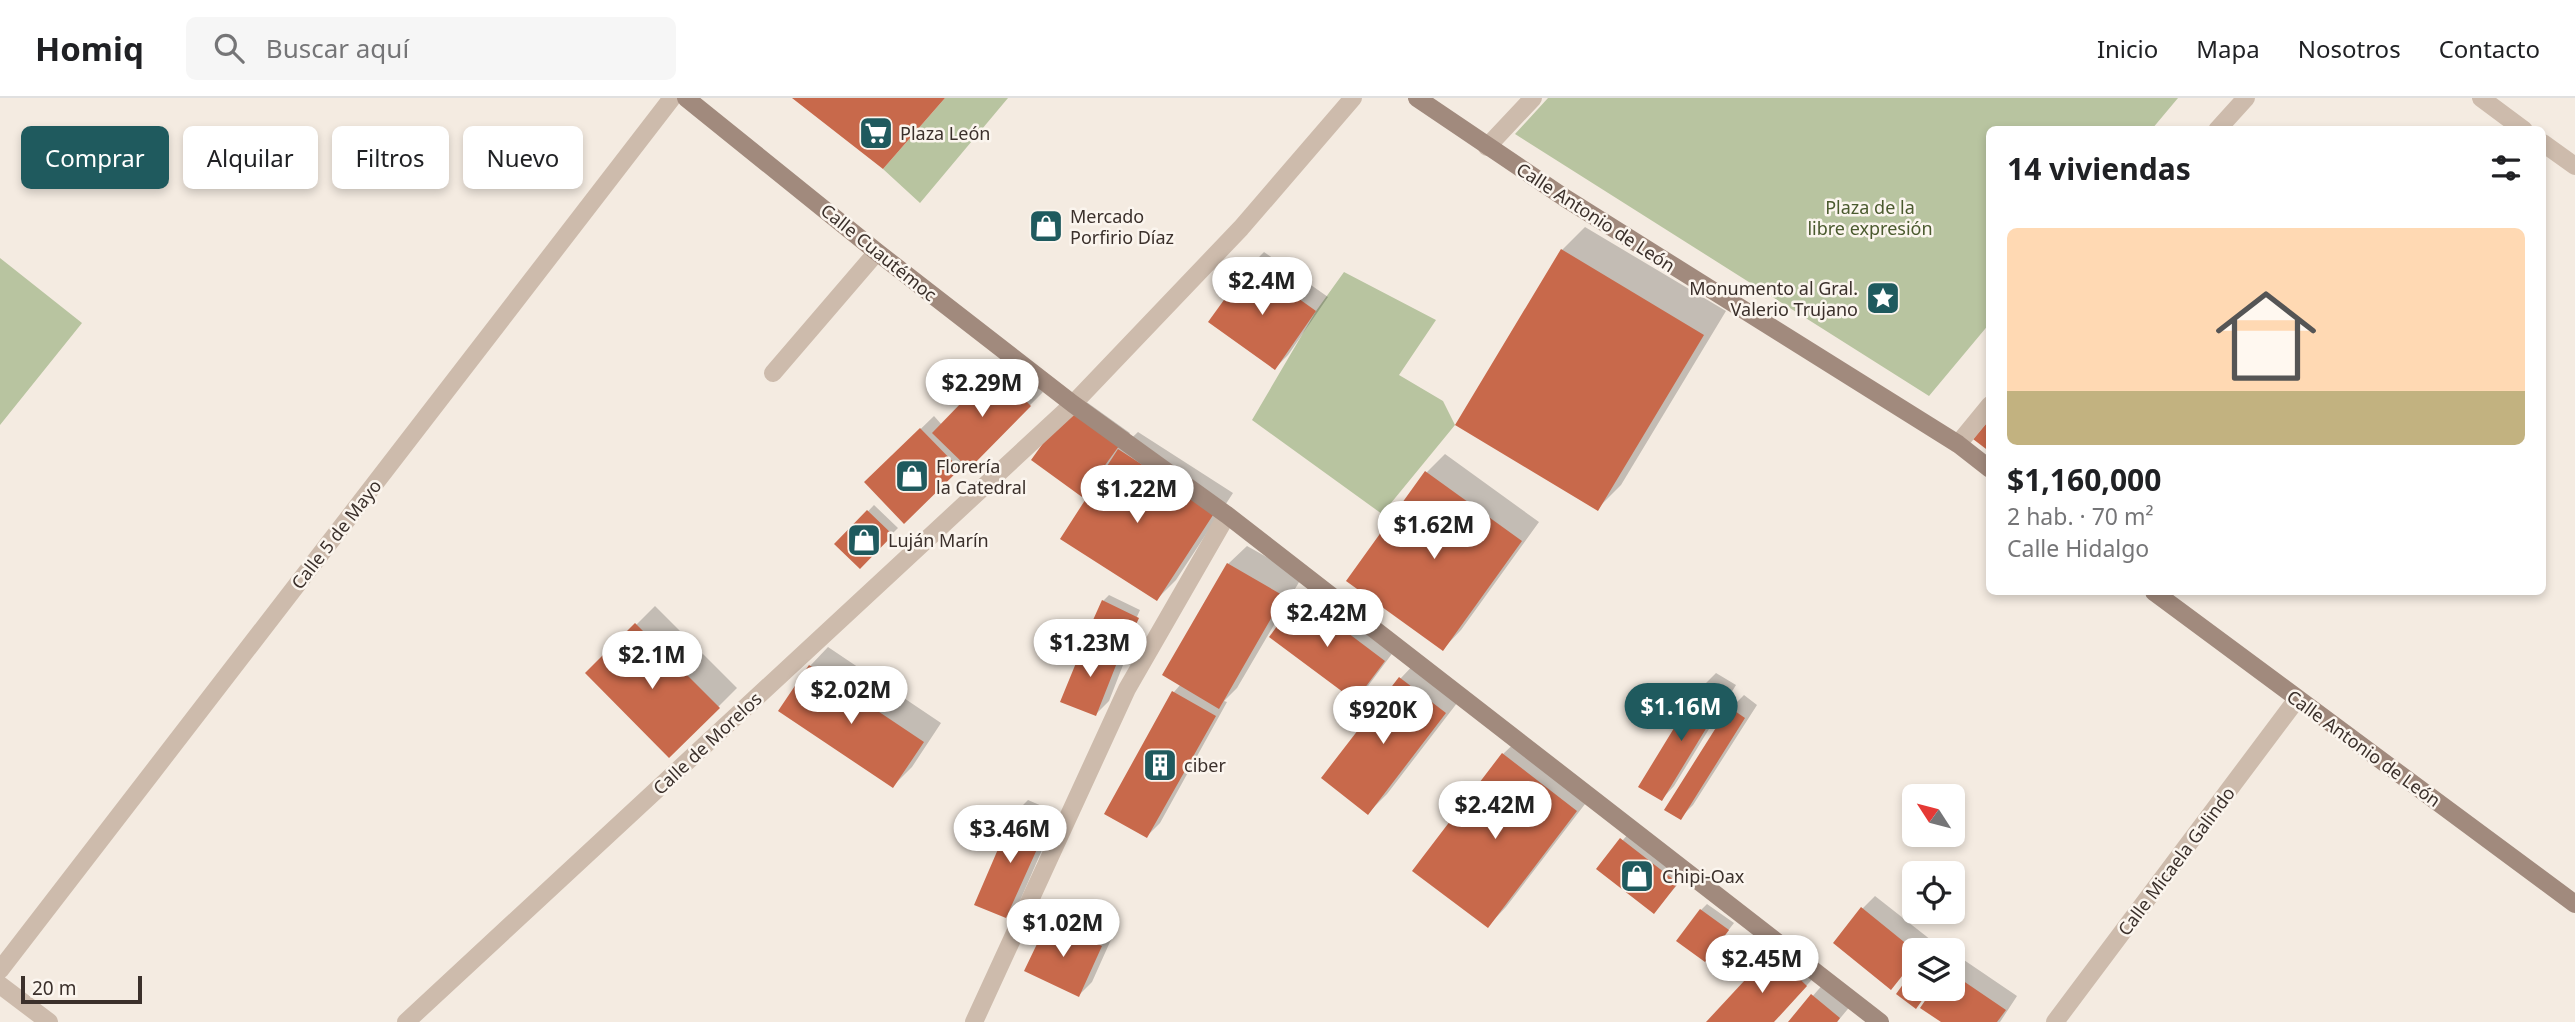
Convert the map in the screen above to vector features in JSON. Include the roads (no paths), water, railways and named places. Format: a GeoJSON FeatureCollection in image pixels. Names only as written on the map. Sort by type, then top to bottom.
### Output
{"type":"FeatureCollection","features":[{"type":"Feature","properties":{"kind":"main road","name":"Calle Cuautémoc"},"geometry":{"type":"LineString","coordinates":[[686,98],[877,252],[1073,404],[1227,515],[1880,1022]]}},
{"type":"Feature","properties":{"kind":"main road","name":"Calle Antonio de León"},"geometry":{"type":"LineString","coordinates":[[1417,98],[1487,147],[1958,444],[1986,466]]}},
{"type":"Feature","properties":{"kind":"main road","name":"Calle Antonio de León"},"geometry":{"type":"LineString","coordinates":[[2158,595],[2575,904]]}},
{"type":"Feature","properties":{"kind":"street","name":"Calle 5 de Mayo"},"geometry":{"type":"LineString","coordinates":[[0,970],[672,98]]}},
{"type":"Feature","properties":{"kind":"street","name":"Calle de Morelos"},"geometry":{"type":"LineString","coordinates":[[406,1022],[1073,404],[1241,228],[1353,98]]}},
{"type":"Feature","properties":{"kind":"street"},"geometry":{"type":"LineString","coordinates":[[1487,147],[1533,98]]}},
{"type":"Feature","properties":{"kind":"street"},"geometry":{"type":"LineString","coordinates":[[2221,126],[2246,98]]}},
{"type":"Feature","properties":{"kind":"street"},"geometry":{"type":"LineString","coordinates":[[2481,98],[2520,126]]}},
{"type":"Feature","properties":{"kind":"street"},"geometry":{"type":"LineString","coordinates":[[2546,145],[2575,166]]}},
{"type":"Feature","properties":{"kind":"street"},"geometry":{"type":"LineString","coordinates":[[773,373],[877,252]]}},
{"type":"Feature","properties":{"kind":"street"},"geometry":{"type":"LineString","coordinates":[[1958,444],[1986,410]]}},
{"type":"Feature","properties":{"kind":"street"},"geometry":{"type":"LineString","coordinates":[[974,1022],[1127,688],[1227,515]]}},
{"type":"Feature","properties":{"kind":"street","name":"Calle Micaela Galindo"},"geometry":{"type":"LineString","coordinates":[[2054,1022],[2297,699]]}},
{"type":"Feature","properties":{"kind":"street"},"geometry":{"type":"LineString","coordinates":[[0,985],[49,1022]]}},
{"type":"Feature","properties":{"kind":"place","name":"Plaza León"},"geometry":{"type":"Point","coordinates":[876,133]}},
{"type":"Feature","properties":{"kind":"place","name":"Mercado Porfirio Díaz"},"geometry":{"type":"Point","coordinates":[1046,226]}},
{"type":"Feature","properties":{"kind":"place","name":"Monumento al Gral. Valerio Trujano"},"geometry":{"type":"Point","coordinates":[1883,298]}},
{"type":"Feature","properties":{"kind":"place","name":"Florería la Catedral"},"geometry":{"type":"Point","coordinates":[912,476]}},
{"type":"Feature","properties":{"kind":"place","name":"Luján Marín"},"geometry":{"type":"Point","coordinates":[864,540]}},
{"type":"Feature","properties":{"kind":"place","name":"ciber"},"geometry":{"type":"Point","coordinates":[1160,765]}},
{"type":"Feature","properties":{"kind":"place","name":"Chipi-Oax"},"geometry":{"type":"Point","coordinates":[1637,876]}},
{"type":"Feature","properties":{"kind":"park label","name":"Plaza de la libre expresión"},"geometry":{"type":"Point","coordinates":[1870,217]}}]}
